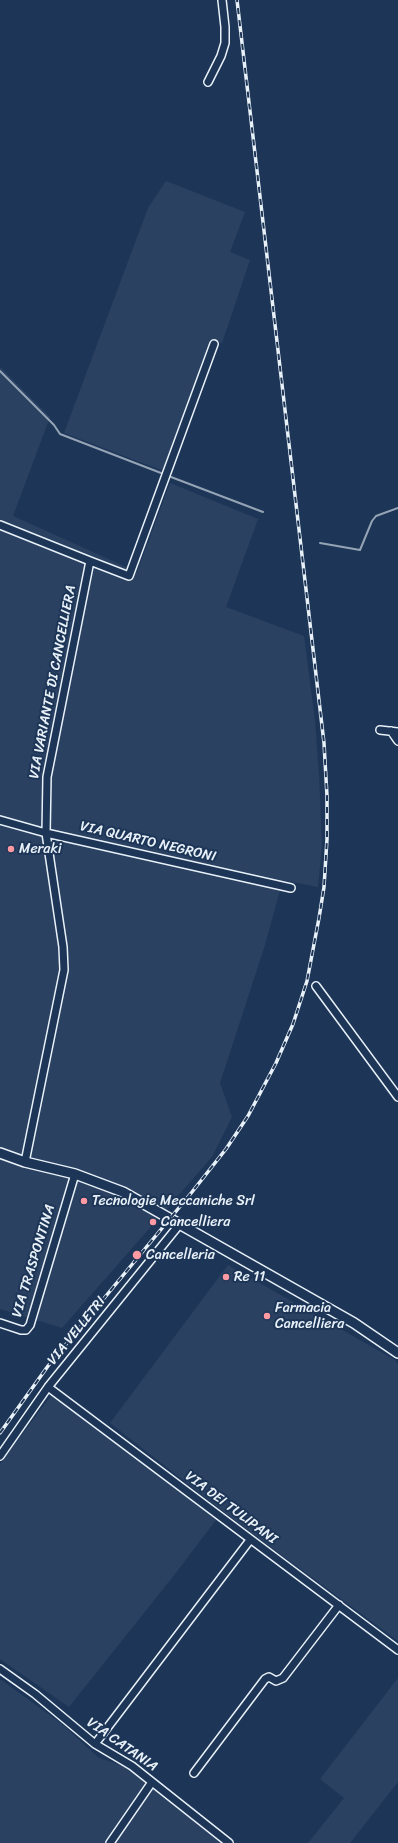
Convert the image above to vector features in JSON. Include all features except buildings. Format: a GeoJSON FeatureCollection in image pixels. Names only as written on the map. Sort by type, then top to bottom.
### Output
{"type":"FeatureCollection","features":[{"type":"Feature","properties":{"kind":"street"},"geometry":{"type":"LineString","coordinates":[[208,82],[221,56],[225,43],[222,0]]}},
{"type":"Feature","properties":{"kind":"street"},"geometry":{"type":"LineString","coordinates":[[0,525],[90,562],[129,576],[214,344]]}},
{"type":"Feature","properties":{"kind":"street","name":"VIA VARIANTE DI CANCELLIERA"},"geometry":{"type":"LineString","coordinates":[[25,1162],[64,970],[63,947],[46,833],[46,787],[48,769],[90,562]]}},
{"type":"Feature","properties":{"kind":"street"},"geometry":{"type":"LineString","coordinates":[[380,730],[394,732],[398,741]]}},
{"type":"Feature","properties":{"kind":"street","name":"VIA QUARTO NEGRONI"},"geometry":{"type":"LineString","coordinates":[[0,820],[46,833],[291,888]]}},
{"type":"Feature","properties":{"kind":"street"},"geometry":{"type":"LineString","coordinates":[[316,986],[398,1097]]}},
{"type":"Feature","properties":{"kind":"street"},"geometry":{"type":"LineString","coordinates":[[0,1153],[25,1162],[75,1174],[123,1192],[354,1324],[398,1353]]}},
{"type":"Feature","properties":{"kind":"street","name":"VIA TRASPONTINA"},"geometry":{"type":"LineString","coordinates":[[0,1323],[21,1330],[26,1330],[30,1325],[75,1174]]}},
{"type":"Feature","properties":{"kind":"street","name":"VIA VELLETRI"},"geometry":{"type":"LineString","coordinates":[[0,1456],[48,1387],[179,1225]]}},
{"type":"Feature","properties":{"kind":"street","name":"VIA DEI TULIPANI"},"geometry":{"type":"LineString","coordinates":[[48,1387],[398,1650]]}},
{"type":"Feature","properties":{"kind":"street"},"geometry":{"type":"LineString","coordinates":[[98,1740],[250,1540]]}},
{"type":"Feature","properties":{"kind":"street"},"geometry":{"type":"LineString","coordinates":[[194,1773],[265,1679],[269,1677],[276,1681],[283,1678],[339,1605]]}},
{"type":"Feature","properties":{"kind":"street","name":"VIA CATANIA"},"geometry":{"type":"LineString","coordinates":[[0,1669],[35,1694],[95,1744],[128,1764],[229,1843]]}},
{"type":"Feature","properties":{"kind":"street"},"geometry":{"type":"LineString","coordinates":[[110,1843],[152,1782]]}},
{"type":"Feature","properties":{"kind":"shaded area"},"geometry":{"type":"Polygon","coordinates":[[[166,181],[245,212],[230,252],[250,260],[222,343],[210,340],[164,471],[64,433],[148,208],[166,181]]]}},
{"type":"Feature","properties":{"kind":"shaded area"},"geometry":{"type":"Polygon","coordinates":[[[0,367],[50,417],[13,516],[137,572],[170,483],[258,519],[226,607],[304,636],[315,720],[319,775],[322,846],[318,887],[282,880],[265,945],[220,1083],[232,1117],[212,1157],[62,1328],[0,1309],[0,367]]]}},
{"type":"Feature","properties":{"kind":"shaded area"},"geometry":{"type":"Polygon","coordinates":[[[228,1265],[395,1360],[398,1364],[398,1641],[233,1519],[110,1423],[228,1265]]]}},
{"type":"Feature","properties":{"kind":"shaded area"},"geometry":{"type":"Polygon","coordinates":[[[53,1393],[216,1520],[69,1707],[0,1659],[0,1464],[53,1393]]]}},
{"type":"Feature","properties":{"kind":"shaded area"},"geometry":{"type":"Polygon","coordinates":[[[398,1678],[398,1782],[350,1843],[308,1843],[344,1798],[320,1779],[398,1678]]]}},
{"type":"Feature","properties":{"kind":"shaded area"},"geometry":{"type":"Polygon","coordinates":[[[0,1679],[62,1724],[99,1758],[124,1766],[222,1843],[0,1843],[0,1679]]]}},
{"type":"Feature","properties":{"kind":"waterway"},"geometry":{"type":"LineString","coordinates":[[0,371],[54,425],[60,434],[161,473]]}},
{"type":"Feature","properties":{"kind":"waterway"},"geometry":{"type":"LineString","coordinates":[[171,477],[263,512]]}},
{"type":"Feature","properties":{"kind":"waterway"},"geometry":{"type":"LineString","coordinates":[[320,543],[360,550],[372,521],[376,516],[398,508]]}},
{"type":"Feature","properties":{"kind":"railway"},"geometry":{"type":"LineString","coordinates":[[0,1433],[48,1366],[192,1192],[226,1149],[248,1116],[276,1063],[293,1024],[307,981],[319,918],[324,887],[327,839],[327,796],[324,743],[237,0]]}},
{"type":"Feature","properties":{"kind":"place","name":"Meraki"},"geometry":{"type":"Point","coordinates":[11,849]}},
{"type":"Feature","properties":{"kind":"place","name":"Tecnologie Meccaniche Srl"},"geometry":{"type":"Point","coordinates":[84,1201]}},
{"type":"Feature","properties":{"kind":"place","name":"Cancelliera"},"geometry":{"type":"Point","coordinates":[153,1222]}},
{"type":"Feature","properties":{"kind":"place","name":"Cancelleria"},"geometry":{"type":"Point","coordinates":[137,1255]}},
{"type":"Feature","properties":{"kind":"place","name":"Re 11"},"geometry":{"type":"Point","coordinates":[226,1277]}},
{"type":"Feature","properties":{"kind":"place","name":"Farmacia Cancelliera"},"geometry":{"type":"Point","coordinates":[267,1316]}}]}
